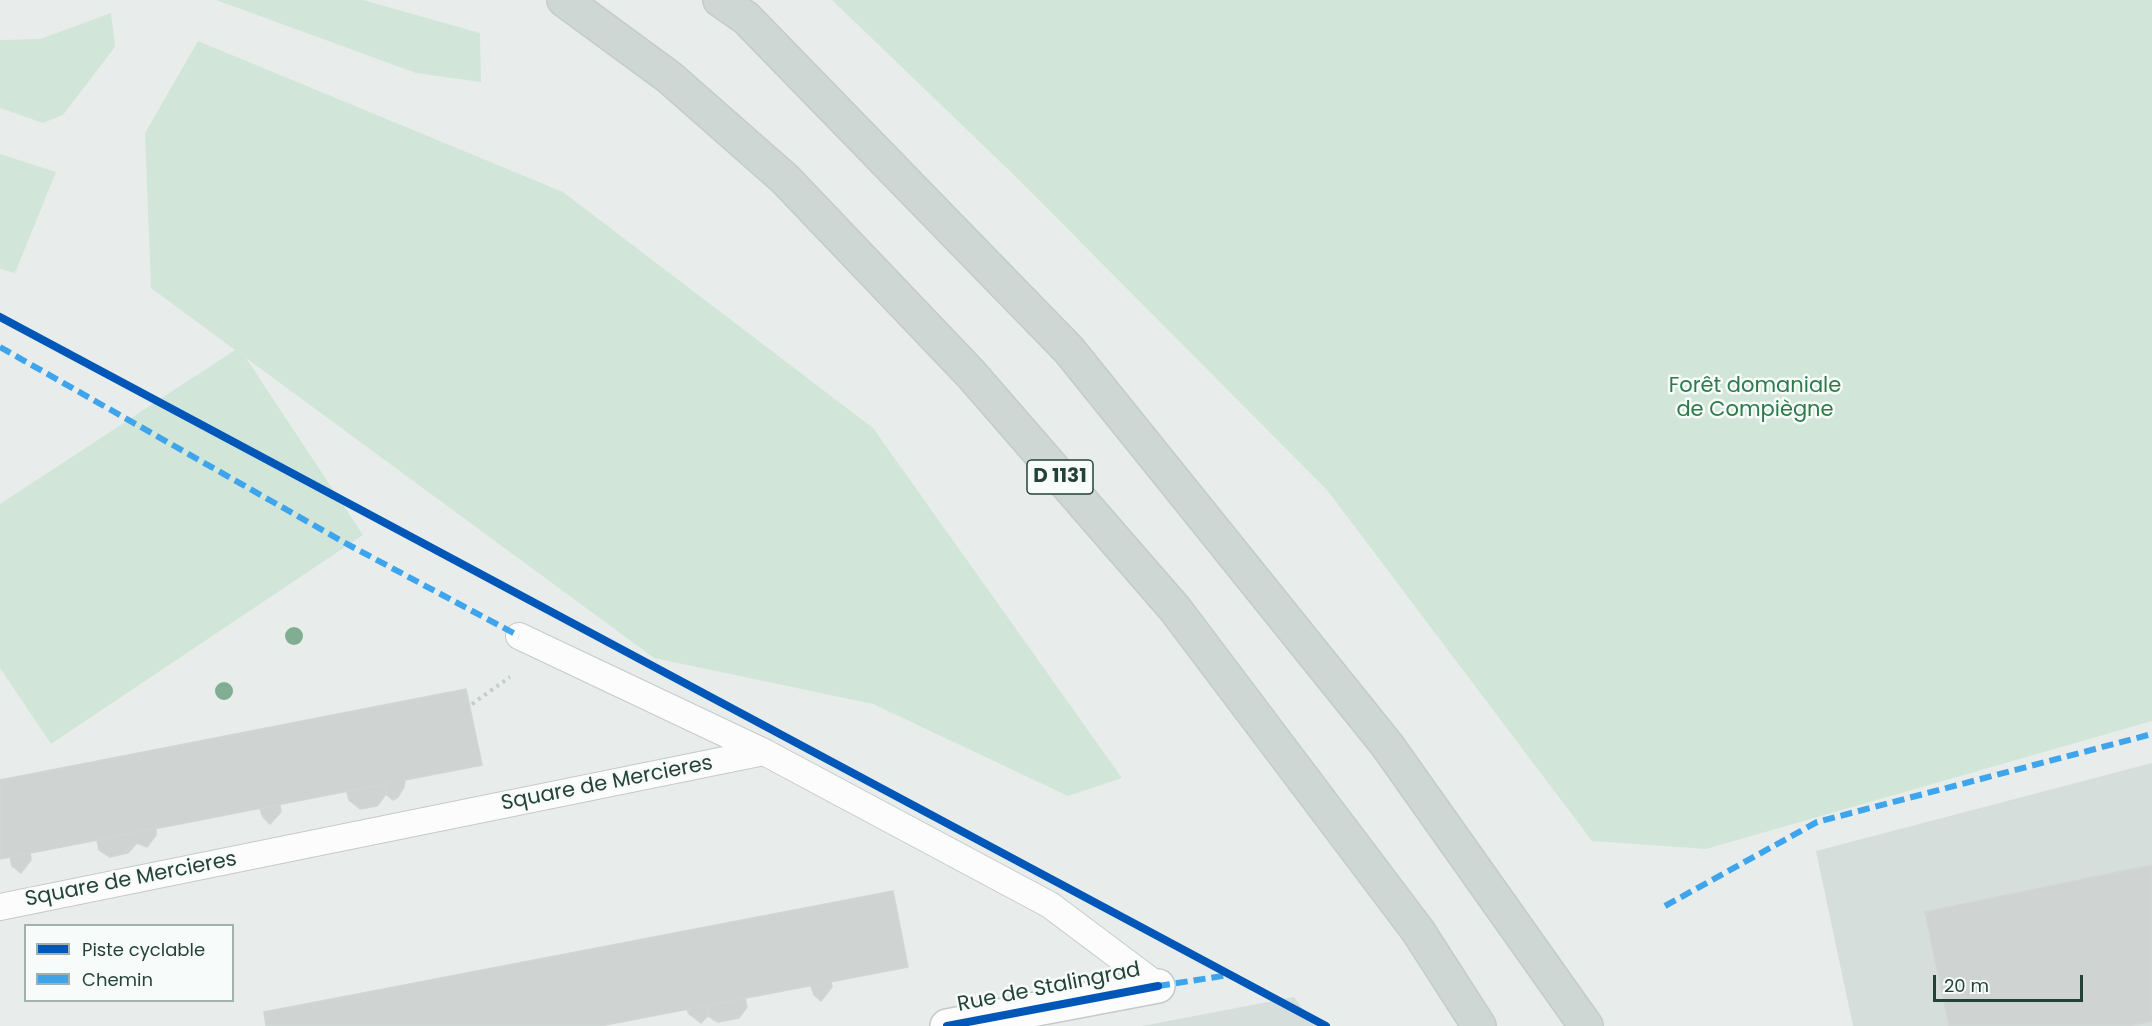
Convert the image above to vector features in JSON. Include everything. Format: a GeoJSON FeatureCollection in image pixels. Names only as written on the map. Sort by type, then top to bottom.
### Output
{"type":"FeatureCollection","features":[{"type":"Feature","properties":{"kind":"main road","name":"D 1131"},"geometry":{"type":"LineString","coordinates":[[564,0],[669,77],[785,179],[971,374],[1175,609],[1418,931],[1479,1026]]}},
{"type":"Feature","properties":{"kind":"main road"},"geometry":{"type":"LineString","coordinates":[[720,0],[746,18],[1069,350],[1387,745],[1586,1026]]}},
{"type":"Feature","properties":{"kind":"street","name":"Rue de Stalingrad"},"geometry":{"type":"LineString","coordinates":[[947,1026],[1158,986]]}},
{"type":"Feature","properties":{"kind":"lane"},"geometry":{"type":"LineString","coordinates":[[519,636],[764,752],[1050,904],[1158,986]]}},
{"type":"Feature","properties":{"kind":"lane","name":"Square de Mercieres"},"geometry":{"type":"LineString","coordinates":[[0,907],[764,752]]}},
{"type":"Feature","properties":{"kind":"shaded area"},"geometry":{"type":"Polygon","coordinates":[[[2152,763],[2152,1026],[1853,1026],[1816,851],[2152,763]]]}},
{"type":"Feature","properties":{"kind":"shaded area"},"geometry":{"type":"Polygon","coordinates":[[[1294,997],[1315,1026],[1142,1026],[1294,997]]]}},
{"type":"Feature","properties":{"kind":"green space"},"geometry":{"type":"Polygon","coordinates":[[[216,0],[363,0],[480,33],[481,82],[416,73],[216,0]]]}},
{"type":"Feature","properties":{"kind":"green space","name":"Forêt domaniale de Compiègne"},"geometry":{"type":"Polygon","coordinates":[[[832,0],[2152,0],[2152,721],[1706,849],[1592,841],[1327,490],[1015,176],[832,0]]]}},
{"type":"Feature","properties":{"kind":"green space"},"geometry":{"type":"Polygon","coordinates":[[[111,13],[115,47],[63,115],[43,123],[0,108],[0,40],[40,39],[111,13]]]}},
{"type":"Feature","properties":{"kind":"green space"},"geometry":{"type":"Polygon","coordinates":[[[198,41],[563,192],[873,428],[1122,778],[1068,796],[873,704],[654,658],[246,358],[363,535],[51,744],[0,668],[0,504],[235,350],[151,288],[145,133],[198,41]]]}},
{"type":"Feature","properties":{"kind":"green space"},"geometry":{"type":"Polygon","coordinates":[[[0,154],[56,172],[15,273],[0,269],[0,154]]]}},
{"type":"Feature","properties":{"kind":"building"},"geometry":{"type":"Polygon","coordinates":[[[466,689],[482,765],[0,859],[0,780],[466,689]]]}},
{"type":"Feature","properties":{"kind":"building"},"geometry":{"type":"Polygon","coordinates":[[[405,780],[398,797],[393,800],[386,794],[385,784],[405,780]]]}},
{"type":"Feature","properties":{"kind":"building"},"geometry":{"type":"Polygon","coordinates":[[[385,784],[386,794],[377,806],[360,809],[349,800],[347,792],[385,784]]]}},
{"type":"Feature","properties":{"kind":"building"},"geometry":{"type":"Polygon","coordinates":[[[280,805],[281,812],[270,824],[263,817],[260,809],[280,805]]]}},
{"type":"Feature","properties":{"kind":"building"},"geometry":{"type":"Polygon","coordinates":[[[156,828],[156,835],[147,847],[137,843],[128,853],[110,857],[99,850],[97,840],[156,828]]]}},
{"type":"Feature","properties":{"kind":"building"},"geometry":{"type":"Polygon","coordinates":[[[30,853],[31,860],[21,873],[12,866],[10,857],[30,853]]]}},
{"type":"Feature","properties":{"kind":"building"},"geometry":{"type":"Polygon","coordinates":[[[2152,865],[2152,1021],[2128,1026],[1949,1026],[1925,912],[2152,865]]]}},
{"type":"Feature","properties":{"kind":"building"},"geometry":{"type":"Polygon","coordinates":[[[893,891],[908,967],[600,1026],[266,1026],[264,1012],[893,891]]]}},
{"type":"Feature","properties":{"kind":"building"},"geometry":{"type":"Polygon","coordinates":[[[831,982],[832,987],[821,1001],[814,995],[811,986],[831,982]]]}},
{"type":"Feature","properties":{"kind":"building"},"geometry":{"type":"Polygon","coordinates":[[[745,998],[747,1007],[739,1018],[718,1022],[708,1016],[706,1006],[745,998]]]}},
{"type":"Feature","properties":{"kind":"building"},"geometry":{"type":"Polygon","coordinates":[[[706,1006],[708,1016],[701,1023],[689,1014],[687,1009],[706,1006]]]}},
{"type":"Feature","properties":{"kind":"marked path"},"geometry":{"type":"LineString","coordinates":[[0,347],[347,544],[519,636]]}},
{"type":"Feature","properties":{"kind":"marked path"},"geometry":{"type":"LineString","coordinates":[[1665,906],[1817,822],[2152,734]]}},
{"type":"Feature","properties":{"kind":"marked path"},"geometry":{"type":"LineString","coordinates":[[1158,986],[1229,975]]}},
{"type":"Feature","properties":{"kind":"cycle path"},"geometry":{"type":"LineString","coordinates":[[0,317],[1326,1026]]}},
{"type":"Feature","properties":{"kind":"cycle path"},"geometry":{"type":"LineString","coordinates":[[947,1026],[1158,986]]}}]}
